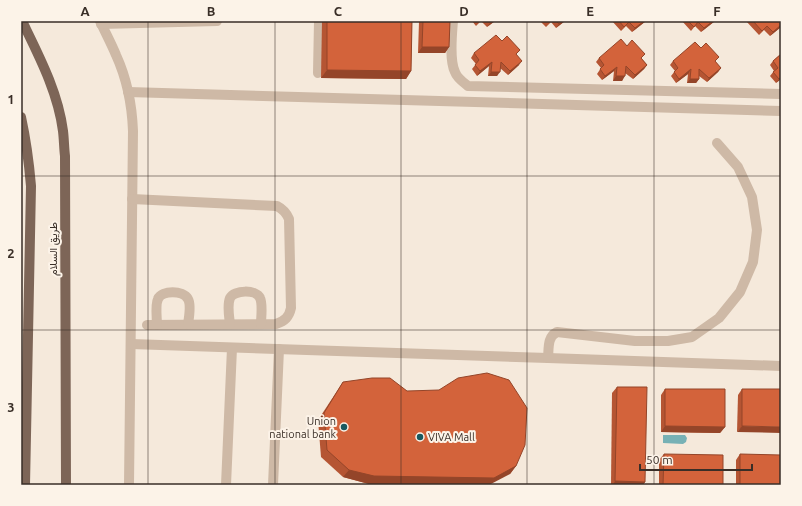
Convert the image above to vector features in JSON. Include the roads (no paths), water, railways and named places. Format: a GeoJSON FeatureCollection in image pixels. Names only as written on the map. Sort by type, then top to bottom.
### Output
{"type":"FeatureCollection","features":[{"type":"Feature","properties":{"kind":"main road","name":"طريق السلام"},"geometry":{"type":"LineString","coordinates":[[22,21],[49,80],[58,107],[63,131],[65,156],[66,485]]}},
{"type":"Feature","properties":{"kind":"main road","name":"طريق السلام"},"geometry":{"type":"LineString","coordinates":[[21,117],[29,160],[31,186],[25,485]]}},
{"type":"Feature","properties":{"kind":"street"},"geometry":{"type":"LineString","coordinates":[[129,485],[133,131],[132,116],[124,75],[117,55],[101,22],[217,21]]}},
{"type":"Feature","properties":{"kind":"street"},"geometry":{"type":"LineString","coordinates":[[318,73],[319,21]]}},
{"type":"Feature","properties":{"kind":"street"},"geometry":{"type":"LineString","coordinates":[[453,21],[451,61],[455,72],[468,86],[781,94]]}},
{"type":"Feature","properties":{"kind":"street"},"geometry":{"type":"LineString","coordinates":[[128,92],[781,111]]}},
{"type":"Feature","properties":{"kind":"street"},"geometry":{"type":"LineString","coordinates":[[548,358],[550,338],[557,332],[635,341],[668,341],[692,337],[719,318],[740,292],[753,262],[757,230],[752,197],[738,167],[717,142]]}},
{"type":"Feature","properties":{"kind":"street"},"geometry":{"type":"LineString","coordinates":[[132,199],[270,205],[282,208],[289,219],[291,308],[288,317],[276,324],[146,325]]}},
{"type":"Feature","properties":{"kind":"street"},"geometry":{"type":"LineString","coordinates":[[230,324],[229,300],[231,297],[237,292],[253,292],[260,296],[261,300],[261,324]]}},
{"type":"Feature","properties":{"kind":"street"},"geometry":{"type":"LineString","coordinates":[[157,325],[157,301],[161,295],[165,293],[180,293],[187,297],[189,301],[188,324]]}},
{"type":"Feature","properties":{"kind":"street"},"geometry":{"type":"LineString","coordinates":[[131,344],[781,366]]}},
{"type":"Feature","properties":{"kind":"street"},"geometry":{"type":"LineString","coordinates":[[226,485],[232,348]]}},
{"type":"Feature","properties":{"kind":"street"},"geometry":{"type":"LineString","coordinates":[[273,485],[278,349]]}},
{"type":"Feature","properties":{"kind":"water"},"geometry":{"type":"Polygon","coordinates":[[[663,435],[685,435],[687,438],[686,442],[683,444],[663,443],[663,435]]]}},
{"type":"Feature","properties":{"kind":"place","name":"Union national bank"},"geometry":{"type":"Point","coordinates":[344,427]}},
{"type":"Feature","properties":{"kind":"place","name":"VIVA Mall"},"geometry":{"type":"Point","coordinates":[420,437]}}]}
